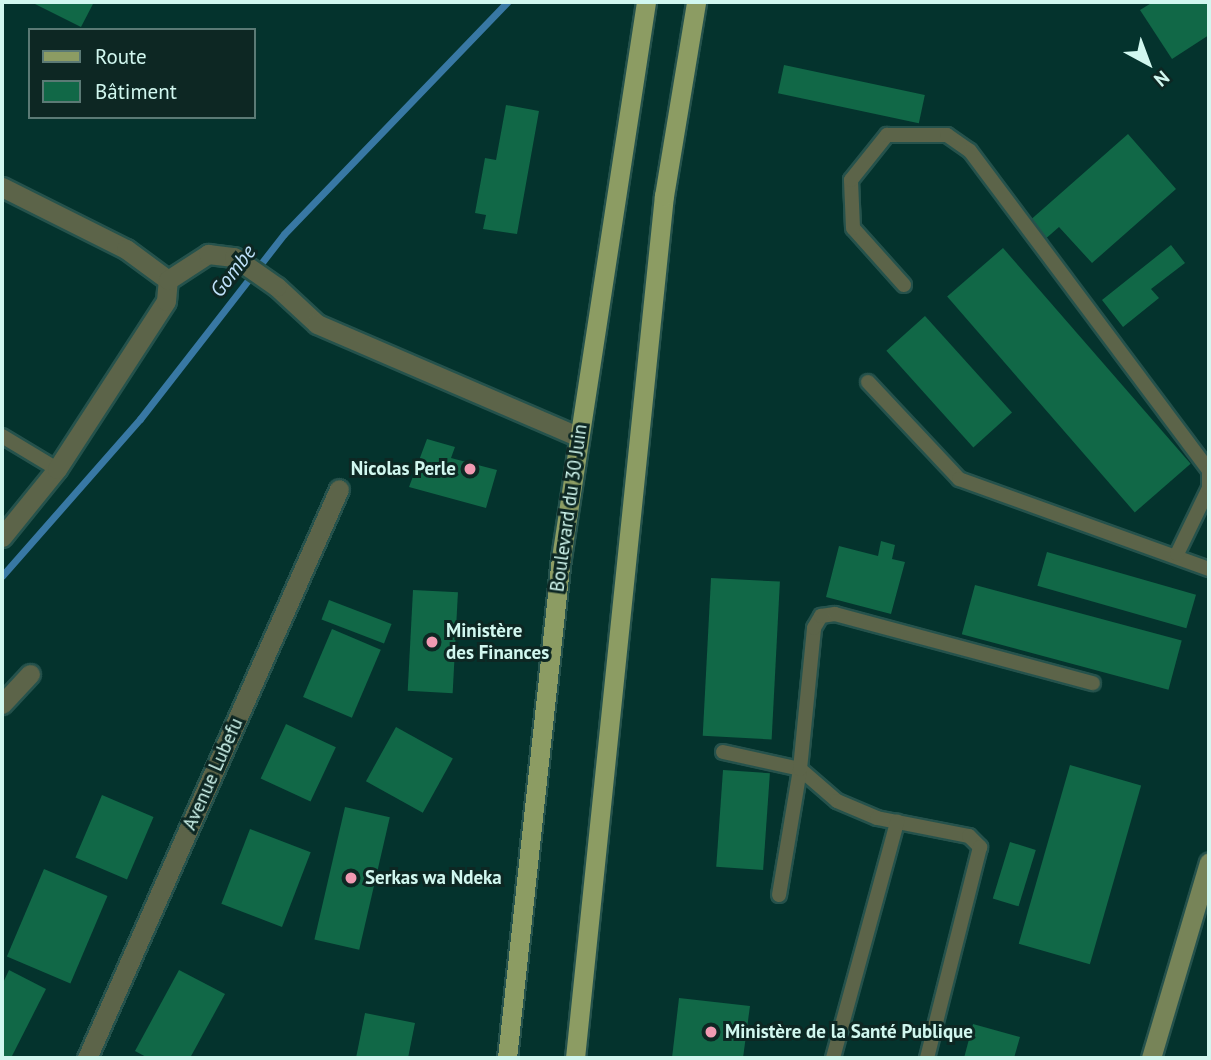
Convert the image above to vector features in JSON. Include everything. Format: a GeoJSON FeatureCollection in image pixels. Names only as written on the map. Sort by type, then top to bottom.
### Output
{"type":"FeatureCollection","features":[{"type":"Feature","properties":{"kind":"main road","name":"Boulevard du 30 Juin"},"geometry":{"type":"LineString","coordinates":[[507,1058],[579,437],[646,2]]}},
{"type":"Feature","properties":{"kind":"main road"},"geometry":{"type":"LineString","coordinates":[[575,1058],[664,196],[696,2]]}},
{"type":"Feature","properties":{"kind":"main road"},"geometry":{"type":"LineString","coordinates":[[1151,1058],[1209,862]]}},
{"type":"Feature","properties":{"kind":"street"},"geometry":{"type":"LineString","coordinates":[[2,187],[126,249],[168,281]]}},
{"type":"Feature","properties":{"kind":"street"},"geometry":{"type":"LineString","coordinates":[[168,281],[208,254],[234,257],[277,287],[317,324],[579,437]]}},
{"type":"Feature","properties":{"kind":"street"},"geometry":{"type":"LineString","coordinates":[[2,537],[57,469],[166,301],[168,281]]}},
{"type":"Feature","properties":{"kind":"street","name":"Avenue Lubefu"},"geometry":{"type":"LineString","coordinates":[[88,1058],[339,489]]}},
{"type":"Feature","properties":{"kind":"street"},"geometry":{"type":"LineString","coordinates":[[2,705],[30,674]]}},
{"type":"Feature","properties":{"kind":"lane"},"geometry":{"type":"LineString","coordinates":[[904,285],[853,228],[851,180],[887,135],[947,135],[970,151],[1209,471],[1209,488],[1177,554]]}},
{"type":"Feature","properties":{"kind":"lane"},"geometry":{"type":"LineString","coordinates":[[868,382],[959,479],[1177,554],[1209,569]]}},
{"type":"Feature","properties":{"kind":"lane"},"geometry":{"type":"LineString","coordinates":[[2,436],[57,469]]}},
{"type":"Feature","properties":{"kind":"lane"},"geometry":{"type":"LineString","coordinates":[[779,895],[800,769],[814,628],[821,616],[835,614],[1093,683]]}},
{"type":"Feature","properties":{"kind":"lane"},"geometry":{"type":"LineString","coordinates":[[723,752],[800,769],[837,801],[897,822],[969,836],[980,847],[927,1058]]}},
{"type":"Feature","properties":{"kind":"lane"},"geometry":{"type":"LineString","coordinates":[[832,1058],[897,822]]}},
{"type":"Feature","properties":{"kind":"building"},"geometry":{"type":"Polygon","coordinates":[[[31,2],[94,2],[81,27],[31,2]]]}},
{"type":"Feature","properties":{"kind":"building"},"geometry":{"type":"Polygon","coordinates":[[[1153,2],[1209,2],[1209,35],[1172,59],[1140,10],[1153,2]]]}},
{"type":"Feature","properties":{"kind":"building"},"geometry":{"type":"Polygon","coordinates":[[[784,65],[925,95],[919,123],[778,93],[784,65]]]}},
{"type":"Feature","properties":{"kind":"building"},"geometry":{"type":"Polygon","coordinates":[[[506,105],[539,111],[517,234],[483,229],[486,215],[475,213],[485,158],[496,160],[506,105]]]}},
{"type":"Feature","properties":{"kind":"building"},"geometry":{"type":"Polygon","coordinates":[[[1128,134],[1176,189],[1092,263],[1059,227],[1043,241],[1027,223],[1128,134]]]}},
{"type":"Feature","properties":{"kind":"building"},"geometry":{"type":"Polygon","coordinates":[[[1171,245],[1185,263],[1151,289],[1159,298],[1123,327],[1102,300],[1171,245]]]}},
{"type":"Feature","properties":{"kind":"building"},"geometry":{"type":"Polygon","coordinates":[[[1003,248],[1191,464],[1135,512],[947,297],[1003,248]]]}},
{"type":"Feature","properties":{"kind":"building"},"geometry":{"type":"Polygon","coordinates":[[[925,316],[1012,413],[973,447],[886,351],[925,316]]]}},
{"type":"Feature","properties":{"kind":"building"},"geometry":{"type":"Polygon","coordinates":[[[427,439],[455,447],[451,458],[497,470],[486,508],[409,487],[427,439]]]}},
{"type":"Feature","properties":{"kind":"building"},"geometry":{"type":"Polygon","coordinates":[[[881,541],[895,545],[892,559],[905,562],[891,614],[826,597],[839,546],[878,556],[881,541]]]}},
{"type":"Feature","properties":{"kind":"building"},"geometry":{"type":"Polygon","coordinates":[[[1047,552],[1196,595],[1186,628],[1037,586],[1047,552]]]}},
{"type":"Feature","properties":{"kind":"building"},"geometry":{"type":"Polygon","coordinates":[[[711,578],[780,582],[772,739],[703,736],[711,578]]]}},
{"type":"Feature","properties":{"kind":"building"},"geometry":{"type":"Polygon","coordinates":[[[975,585],[1182,640],[1169,690],[962,634],[975,585]]]}},
{"type":"Feature","properties":{"kind":"building","name":"Ministère des Finances"},"geometry":{"type":"Polygon","coordinates":[[[413,590],[458,592],[453,693],[408,691],[413,590]]]}},
{"type":"Feature","properties":{"kind":"building"},"geometry":{"type":"Polygon","coordinates":[[[329,600],[392,624],[384,644],[321,620],[329,600]]]}},
{"type":"Feature","properties":{"kind":"building"},"geometry":{"type":"Polygon","coordinates":[[[332,629],[381,650],[352,718],[303,697],[332,629]]]}},
{"type":"Feature","properties":{"kind":"building"},"geometry":{"type":"Polygon","coordinates":[[[286,724],[336,747],[310,802],[261,778],[286,724]]]}},
{"type":"Feature","properties":{"kind":"building"},"geometry":{"type":"Polygon","coordinates":[[[396,727],[453,759],[423,813],[366,781],[396,727]]]}},
{"type":"Feature","properties":{"kind":"building"},"geometry":{"type":"Polygon","coordinates":[[[1070,765],[1141,785],[1090,964],[1019,944],[1070,765]]]}},
{"type":"Feature","properties":{"kind":"building"},"geometry":{"type":"Polygon","coordinates":[[[723,770],[770,773],[763,870],[716,867],[723,770]]]}},
{"type":"Feature","properties":{"kind":"building"},"geometry":{"type":"Polygon","coordinates":[[[102,795],[154,817],[127,879],[75,858],[102,795]]]}},
{"type":"Feature","properties":{"kind":"building","name":"Serkas wa Ndeka"},"geometry":{"type":"Polygon","coordinates":[[[345,807],[390,817],[359,950],[314,940],[345,807]]]}},
{"type":"Feature","properties":{"kind":"building"},"geometry":{"type":"Polygon","coordinates":[[[250,829],[311,852],[282,927],[221,904],[250,829]]]}},
{"type":"Feature","properties":{"kind":"building"},"geometry":{"type":"Polygon","coordinates":[[[1010,842],[1036,850],[1019,906],[993,898],[1010,842]]]}},
{"type":"Feature","properties":{"kind":"building"},"geometry":{"type":"Polygon","coordinates":[[[44,869],[108,896],[70,983],[7,956],[44,869]]]}},
{"type":"Feature","properties":{"kind":"building"},"geometry":{"type":"Polygon","coordinates":[[[9,970],[46,989],[11,1058],[2,1058],[2,985],[9,970]]]}},
{"type":"Feature","properties":{"kind":"building"},"geometry":{"type":"Polygon","coordinates":[[[179,970],[225,994],[190,1058],[148,1058],[135,1051],[179,970]]]}},
{"type":"Feature","properties":{"kind":"building","name":"Ministère de la Santé Publique"},"geometry":{"type":"Polygon","coordinates":[[[679,998],[750,1006],[743,1058],[672,1058],[679,998]]]}},
{"type":"Feature","properties":{"kind":"building"},"geometry":{"type":"Polygon","coordinates":[[[365,1013],[415,1023],[408,1058],[356,1058],[365,1013]]]}},
{"type":"Feature","properties":{"kind":"building"},"geometry":{"type":"Polygon","coordinates":[[[973,1024],[1020,1037],[1014,1058],[964,1058],[973,1024]]]}},
{"type":"Feature","properties":{"kind":"waterway","name":"Gombe"},"geometry":{"type":"LineString","coordinates":[[2,576],[140,419],[284,234],[507,2]]}},
{"type":"Feature","properties":{"kind":"place","name":"Nicolas Perle"},"geometry":{"type":"Point","coordinates":[470,469]}},
{"type":"Feature","properties":{"kind":"place","name":"Ministère des Finances"},"geometry":{"type":"Point","coordinates":[432,642]}},
{"type":"Feature","properties":{"kind":"place","name":"Serkas wa Ndeka"},"geometry":{"type":"Point","coordinates":[351,878]}},
{"type":"Feature","properties":{"kind":"place","name":"Ministère de la Santé Publique"},"geometry":{"type":"Point","coordinates":[711,1032]}}]}
